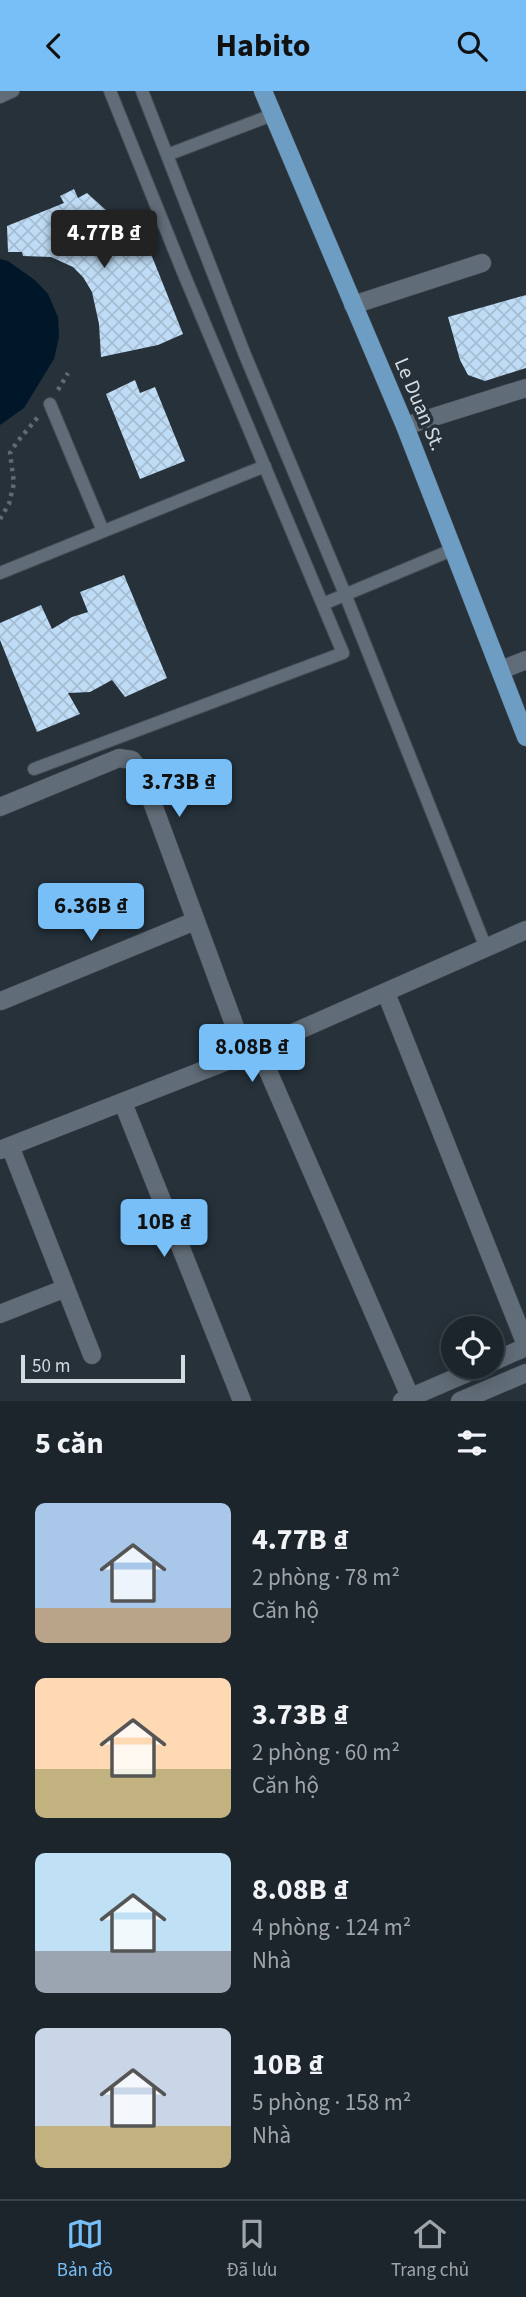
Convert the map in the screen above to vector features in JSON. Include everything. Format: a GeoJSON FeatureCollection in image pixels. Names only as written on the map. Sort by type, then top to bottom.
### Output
{"type":"FeatureCollection","features":[{"type":"Feature","properties":{"kind":"main road","name":"Le Duan St."},"geometry":{"type":"LineString","coordinates":[[263,91],[405,426],[526,737]]}},
{"type":"Feature","properties":{"kind":"street"},"geometry":{"type":"LineString","coordinates":[[353,305],[482,263]]}},
{"type":"Feature","properties":{"kind":"street"},"geometry":{"type":"LineString","coordinates":[[405,426],[526,388]]}},
{"type":"Feature","properties":{"kind":"street"},"geometry":{"type":"LineString","coordinates":[[501,670],[526,660]]}},
{"type":"Feature","properties":{"kind":"street"},"geometry":{"type":"LineString","coordinates":[[0,807],[119,758],[132,760],[141,772],[195,921],[251,1051],[408,1400],[454,1379]]}},
{"type":"Feature","properties":{"kind":"street"},"geometry":{"type":"LineString","coordinates":[[1,1001],[195,921]]}},
{"type":"Feature","properties":{"kind":"street"},"geometry":{"type":"LineString","coordinates":[[92,1355],[5,1148],[251,1051],[526,930]]}},
{"type":"Feature","properties":{"kind":"street"},"geometry":{"type":"LineString","coordinates":[[386,993],[526,1346],[504,1356]]}},
{"type":"Feature","properties":{"kind":"street"},"geometry":{"type":"LineString","coordinates":[[122,1103],[242,1401]]}},
{"type":"Feature","properties":{"kind":"street"},"geometry":{"type":"LineString","coordinates":[[0,1314],[66,1288]]}},
{"type":"Feature","properties":{"kind":"street"},"geometry":{"type":"LineString","coordinates":[[460,1401],[526,1373]]}},
{"type":"Feature","properties":{"kind":"lane"},"geometry":{"type":"LineString","coordinates":[[0,97],[13,91]]}},
{"type":"Feature","properties":{"kind":"lane"},"geometry":{"type":"LineString","coordinates":[[34,769],[342,653],[110,91]]}},
{"type":"Feature","properties":{"kind":"lane"},"geometry":{"type":"LineString","coordinates":[[142,91],[245,355],[345,594],[486,949]]}},
{"type":"Feature","properties":{"kind":"lane"},"geometry":{"type":"LineString","coordinates":[[167,155],[272,115]]}},
{"type":"Feature","properties":{"kind":"lane"},"geometry":{"type":"LineString","coordinates":[[221,364],[245,355]]}},
{"type":"Feature","properties":{"kind":"lane"},"geometry":{"type":"LineString","coordinates":[[50,404],[103,531]]}},
{"type":"Feature","properties":{"kind":"lane"},"geometry":{"type":"LineString","coordinates":[[0,573],[264,466]]}},
{"type":"Feature","properties":{"kind":"lane"},"geometry":{"type":"LineString","coordinates":[[323,604],[454,549]]}},
{"type":"Feature","properties":{"kind":"path"},"geometry":{"type":"LineString","coordinates":[[0,519],[9,504],[14,483],[10,453],[16,442],[50,404],[68,373]]}},
{"type":"Feature","properties":{"kind":"water"},"geometry":{"type":"Polygon","coordinates":[[[0,259],[8,261],[36,281],[48,294],[58,317],[59,337],[54,359],[24,408],[0,425],[0,259]]]}},
{"type":"Feature","properties":{"kind":"building"},"geometry":{"type":"Polygon","coordinates":[[[74,189],[78,198],[87,193],[126,228],[130,236],[148,229],[154,247],[149,249],[183,334],[158,345],[101,357],[99,324],[92,292],[83,277],[73,267],[51,257],[23,256],[22,252],[8,252],[7,226],[64,203],[60,196],[74,189]]]}},
{"type":"Feature","properties":{"kind":"building"},"geometry":{"type":"Polygon","coordinates":[[[526,295],[526,368],[485,381],[468,375],[460,360],[448,317],[526,295]]]}},
{"type":"Feature","properties":{"kind":"building"},"geometry":{"type":"Polygon","coordinates":[[[135,380],[140,393],[155,387],[185,461],[140,479],[106,394],[135,380]]]}},
{"type":"Feature","properties":{"kind":"building"},"geometry":{"type":"Polygon","coordinates":[[[124,575],[167,678],[125,697],[112,680],[90,692],[68,693],[80,714],[37,732],[0,640],[0,623],[41,605],[52,629],[72,617],[88,612],[80,592],[124,575]]]}}]}
